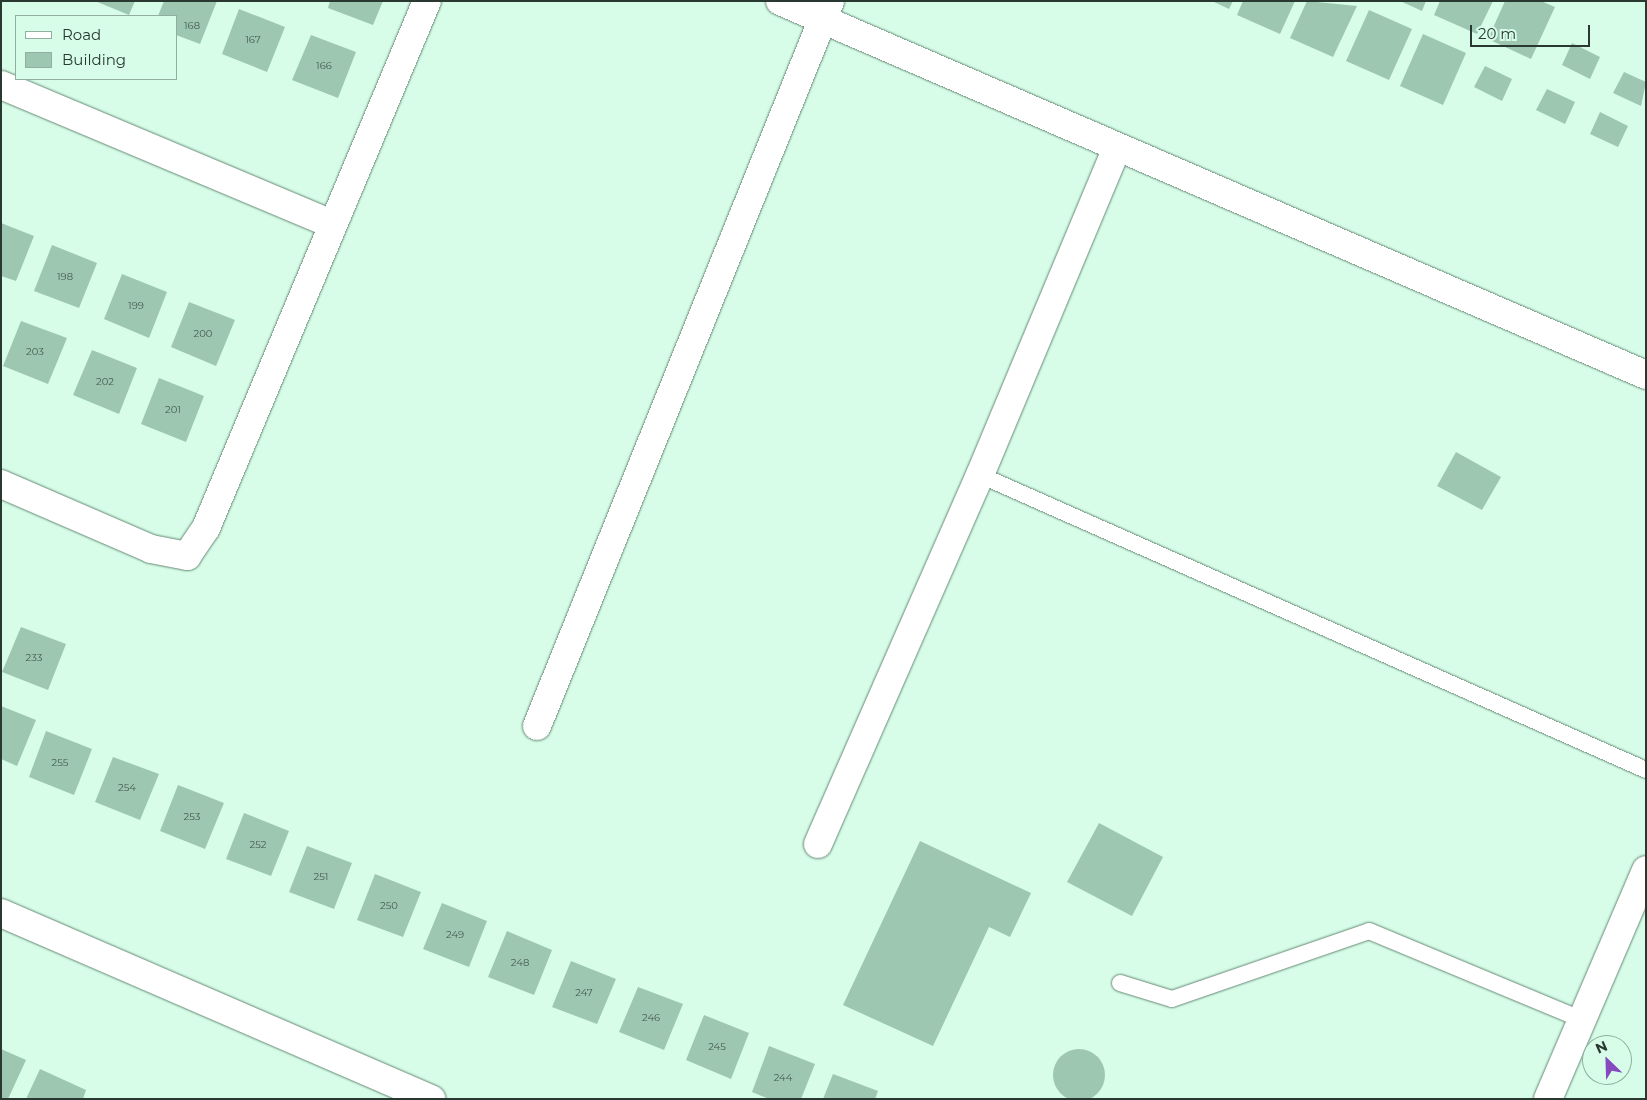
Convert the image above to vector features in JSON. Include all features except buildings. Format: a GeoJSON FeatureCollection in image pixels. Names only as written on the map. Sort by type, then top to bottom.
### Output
{"type":"FeatureCollection","features":[{"type":"Feature","properties":{"kind":"street"},"geometry":{"type":"LineString","coordinates":[[1,484],[151,549],[187,556],[206,528],[331,224],[427,1]]}},
{"type":"Feature","properties":{"kind":"street"},"geometry":{"type":"LineString","coordinates":[[780,1],[826,10],[1117,147],[1646,375]]}},
{"type":"Feature","properties":{"kind":"street"},"geometry":{"type":"LineString","coordinates":[[537,726],[826,10]]}},
{"type":"Feature","properties":{"kind":"street"},"geometry":{"type":"LineString","coordinates":[[1,85],[331,224]]}},
{"type":"Feature","properties":{"kind":"street"},"geometry":{"type":"LineString","coordinates":[[818,844],[980,475],[1117,147]]}},
{"type":"Feature","properties":{"kind":"street"},"geometry":{"type":"LineString","coordinates":[[1548,1099],[1646,870]]}},
{"type":"Feature","properties":{"kind":"street"},"geometry":{"type":"LineString","coordinates":[[1,913],[431,1099]]}},
{"type":"Feature","properties":{"kind":"lane"},"geometry":{"type":"LineString","coordinates":[[980,475],[1646,770]]}},
{"type":"Feature","properties":{"kind":"lane"},"geometry":{"type":"LineString","coordinates":[[1120,983],[1172,999],[1369,931],[1583,1020]]}}]}
